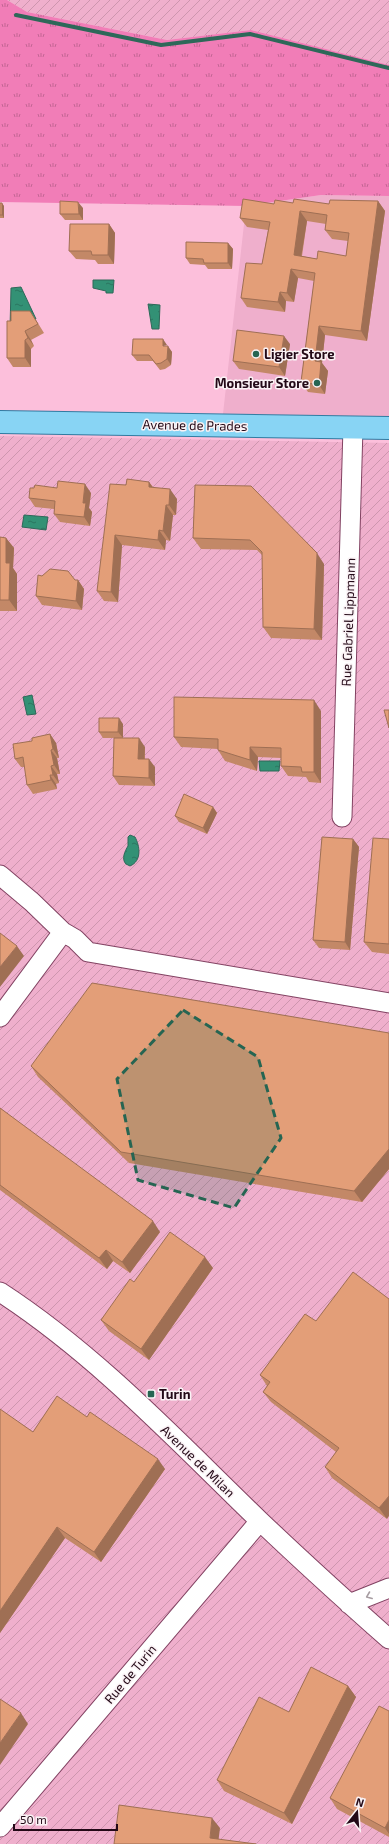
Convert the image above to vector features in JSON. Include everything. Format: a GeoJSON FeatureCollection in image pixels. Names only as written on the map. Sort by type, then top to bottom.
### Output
{"type":"FeatureCollection","features":[{"type":"Feature","properties":{"kind":"main road","name":"Avenue de Prades"},"geometry":{"type":"LineString","coordinates":[[0,422],[389,428]]}},
{"type":"Feature","properties":{"kind":"street","name":"Rue Gabriel Lippmann"},"geometry":{"type":"LineString","coordinates":[[342,817],[353,427]]}},
{"type":"Feature","properties":{"kind":"street"},"geometry":{"type":"LineString","coordinates":[[0,875],[32,902],[63,932],[75,938],[88,952],[389,1003]]}},
{"type":"Feature","properties":{"kind":"street"},"geometry":{"type":"LineString","coordinates":[[0,1017],[63,932]]}},
{"type":"Feature","properties":{"kind":"street","name":"Avenue de Milan"},"geometry":{"type":"LineString","coordinates":[[0,1292],[35,1315],[91,1360],[199,1461],[260,1521],[389,1639]]}},
{"type":"Feature","properties":{"kind":"street","name":"Rue de Turin"},"geometry":{"type":"LineString","coordinates":[[0,1827],[260,1521]]}},
{"type":"Feature","properties":{"kind":"street"},"geometry":{"type":"LineString","coordinates":[[349,1604],[389,1588]]}},
{"type":"Feature","properties":{"kind":"highlighted area"},"geometry":{"type":"Polygon","coordinates":[[[183,1010],[258,1057],[281,1138],[234,1208],[138,1180],[117,1079],[183,1010]]]}},
{"type":"Feature","properties":{"kind":"shaded area"},"geometry":{"type":"Polygon","coordinates":[[[7,0],[389,0],[389,65],[251,30],[167,40],[27,12],[7,0]]]}},
{"type":"Feature","properties":{"kind":"shaded area"},"geometry":{"type":"Polygon","coordinates":[[[321,195],[389,196],[389,417],[223,414],[246,206],[321,195]]]}},
{"type":"Feature","properties":{"kind":"shaded area"},"geometry":{"type":"Polygon","coordinates":[[[0,436],[389,443],[389,1844],[0,1844],[0,436]]]}},
{"type":"Feature","properties":{"kind":"green space"},"geometry":{"type":"Polygon","coordinates":[[[0,0],[7,0],[27,12],[167,40],[251,30],[389,65],[389,196],[321,195],[246,206],[0,202],[0,0]]]}},
{"type":"Feature","properties":{"kind":"water"},"geometry":{"type":"Polygon","coordinates":[[[93,280],[114,280],[113,293],[106,293],[106,291],[93,288],[93,280]]]}},
{"type":"Feature","properties":{"kind":"water"},"geometry":{"type":"Polygon","coordinates":[[[21,287],[36,319],[10,329],[11,288],[21,287]]]}},
{"type":"Feature","properties":{"kind":"water"},"geometry":{"type":"Polygon","coordinates":[[[148,304],[160,305],[159,329],[152,329],[148,304]]]}},
{"type":"Feature","properties":{"kind":"water"},"geometry":{"type":"Polygon","coordinates":[[[24,515],[48,517],[46,530],[22,527],[24,515]]]}},
{"type":"Feature","properties":{"kind":"water"},"geometry":{"type":"Polygon","coordinates":[[[32,695],[36,714],[27,715],[23,697],[32,695]]]}},
{"type":"Feature","properties":{"kind":"water"},"geometry":{"type":"Polygon","coordinates":[[[259,761],[280,761],[279,771],[260,771],[259,761]]]}},
{"type":"Feature","properties":{"kind":"water"},"geometry":{"type":"Polygon","coordinates":[[[130,835],[135,837],[139,853],[137,861],[130,866],[126,864],[124,857],[128,846],[128,837],[130,835]]]}},
{"type":"Feature","properties":{"kind":"building"},"geometry":{"type":"Polygon","coordinates":[[[243,199],[274,204],[275,200],[293,203],[294,199],[329,204],[330,200],[378,201],[361,331],[319,326],[315,361],[321,362],[319,385],[301,382],[315,273],[291,269],[287,293],[280,292],[278,302],[241,298],[246,263],[262,264],[270,222],[240,218],[243,199]],[[300,211],[294,255],[317,259],[318,251],[346,256],[349,233],[325,230],[327,215],[300,211]]]}},
{"type":"Feature","properties":{"kind":"building"},"geometry":{"type":"Polygon","coordinates":[[[60,201],[78,202],[79,214],[60,214],[60,201]]]}},
{"type":"Feature","properties":{"kind":"building"},"geometry":{"type":"Polygon","coordinates":[[[0,203],[2,203],[2,215],[0,215],[0,203]]]}},
{"type":"Feature","properties":{"kind":"building"},"geometry":{"type":"Polygon","coordinates":[[[70,224],[109,224],[108,255],[92,255],[91,251],[69,251],[70,224]]]}},
{"type":"Feature","properties":{"kind":"building"},"geometry":{"type":"Polygon","coordinates":[[[186,242],[228,243],[228,263],[204,263],[203,259],[186,258],[186,242]]]}},
{"type":"Feature","properties":{"kind":"building"},"geometry":{"type":"Polygon","coordinates":[[[11,311],[30,311],[38,324],[25,331],[28,338],[25,340],[25,358],[7,358],[7,321],[11,321],[11,311]]]}},
{"type":"Feature","properties":{"kind":"building"},"geometry":{"type":"Polygon","coordinates":[[[237,330],[284,336],[279,367],[233,361],[237,330]]]}},
{"type":"Feature","properties":{"kind":"building"},"geometry":{"type":"Polygon","coordinates":[[[133,339],[163,339],[163,346],[168,346],[167,359],[156,364],[149,355],[132,355],[133,339]]]}},
{"type":"Feature","properties":{"kind":"building"},"geometry":{"type":"Polygon","coordinates":[[[127,479],[149,482],[149,487],[170,489],[169,505],[166,505],[163,531],[159,530],[158,540],[115,535],[111,592],[97,591],[110,484],[126,485],[127,479]]]}},
{"type":"Feature","properties":{"kind":"building"},"geometry":{"type":"Polygon","coordinates":[[[58,481],[85,484],[83,503],[86,503],[84,517],[54,514],[55,501],[29,498],[30,488],[34,488],[35,485],[57,488],[58,481]]]}},
{"type":"Feature","properties":{"kind":"building"},"geometry":{"type":"Polygon","coordinates":[[[195,485],[251,486],[317,553],[314,629],[263,627],[262,552],[250,540],[193,538],[195,485]]]}},
{"type":"Feature","properties":{"kind":"building"},"geometry":{"type":"Polygon","coordinates":[[[0,537],[6,538],[6,563],[10,563],[9,600],[0,600],[0,537]]]}},
{"type":"Feature","properties":{"kind":"building"},"geometry":{"type":"Polygon","coordinates":[[[50,569],[68,571],[75,580],[78,580],[76,601],[36,596],[38,575],[42,576],[50,569]]]}},
{"type":"Feature","properties":{"kind":"building"},"geometry":{"type":"Polygon","coordinates":[[[174,697],[314,700],[314,772],[302,772],[301,767],[281,766],[281,748],[250,747],[250,760],[218,750],[218,739],[174,737],[174,697]]]}},
{"type":"Feature","properties":{"kind":"building"},"geometry":{"type":"Polygon","coordinates":[[[384,710],[389,710],[389,728],[384,710]]]}},
{"type":"Feature","properties":{"kind":"building"},"geometry":{"type":"Polygon","coordinates":[[[99,718],[119,718],[118,732],[99,732],[99,718]]]}},
{"type":"Feature","properties":{"kind":"building"},"geometry":{"type":"Polygon","coordinates":[[[50,734],[54,765],[51,766],[53,775],[50,775],[51,780],[27,785],[23,757],[15,759],[13,744],[32,741],[32,738],[50,734]]]}},
{"type":"Feature","properties":{"kind":"building"},"geometry":{"type":"Polygon","coordinates":[[[114,738],[139,738],[138,759],[149,759],[149,778],[113,776],[114,738]]]}},
{"type":"Feature","properties":{"kind":"building"},"geometry":{"type":"Polygon","coordinates":[[[184,794],[213,807],[203,828],[175,816],[184,794]]]}},
{"type":"Feature","properties":{"kind":"building"},"geometry":{"type":"Polygon","coordinates":[[[322,837],[353,839],[345,942],[313,940],[322,837]]]}},
{"type":"Feature","properties":{"kind":"building"},"geometry":{"type":"Polygon","coordinates":[[[373,838],[389,839],[389,944],[364,942],[373,838]]]}},
{"type":"Feature","properties":{"kind":"building"},"geometry":{"type":"Polygon","coordinates":[[[0,933],[17,946],[0,967],[0,933]]]}},
{"type":"Feature","properties":{"kind":"building"},"geometry":{"type":"Polygon","coordinates":[[[92,983],[389,1033],[389,1149],[354,1191],[121,1152],[31,1066],[92,983]]]}},
{"type":"Feature","properties":{"kind":"building"},"geometry":{"type":"Polygon","coordinates":[[[0,1108],[153,1221],[122,1262],[106,1250],[99,1258],[0,1185],[0,1108]]]}},
{"type":"Feature","properties":{"kind":"building"},"geometry":{"type":"Polygon","coordinates":[[[170,1232],[205,1257],[141,1349],[101,1320],[130,1279],[134,1282],[170,1232]]]}},
{"type":"Feature","properties":{"kind":"building"},"geometry":{"type":"Polygon","coordinates":[[[353,1272],[389,1299],[389,1496],[379,1508],[325,1467],[339,1448],[263,1392],[270,1382],[260,1375],[305,1314],[316,1321],[353,1272]]]}},
{"type":"Feature","properties":{"kind":"building"},"geometry":{"type":"Polygon","coordinates":[[[57,1396],[87,1417],[90,1412],[158,1459],[94,1552],[57,1527],[0,1611],[0,1409],[33,1432],[57,1396]]]}},
{"type":"Feature","properties":{"kind":"building"},"geometry":{"type":"Polygon","coordinates":[[[311,1667],[348,1686],[284,1813],[217,1780],[259,1697],[289,1712],[311,1667]]]}},
{"type":"Feature","properties":{"kind":"building"},"geometry":{"type":"Polygon","coordinates":[[[0,1699],[21,1713],[0,1743],[0,1699]]]}},
{"type":"Feature","properties":{"kind":"building"},"geometry":{"type":"Polygon","coordinates":[[[379,1706],[389,1711],[389,1820],[385,1828],[330,1798],[379,1706]]]}},
{"type":"Feature","properties":{"kind":"building"},"geometry":{"type":"Polygon","coordinates":[[[119,1805],[212,1818],[210,1838],[256,1844],[114,1844],[119,1805]]]}},
{"type":"Feature","properties":{"kind":"waterway"},"geometry":{"type":"LineString","coordinates":[[16,15],[161,45],[250,34],[389,68]]}},
{"type":"Feature","properties":{"kind":"place","name":"Ligier Store"},"geometry":{"type":"Point","coordinates":[256,354]}},
{"type":"Feature","properties":{"kind":"place","name":"Monsieur Store"},"geometry":{"type":"Point","coordinates":[317,383]}},
{"type":"Feature","properties":{"kind":"place","name":"Turin"},"geometry":{"type":"Point","coordinates":[151,1394]}}]}
